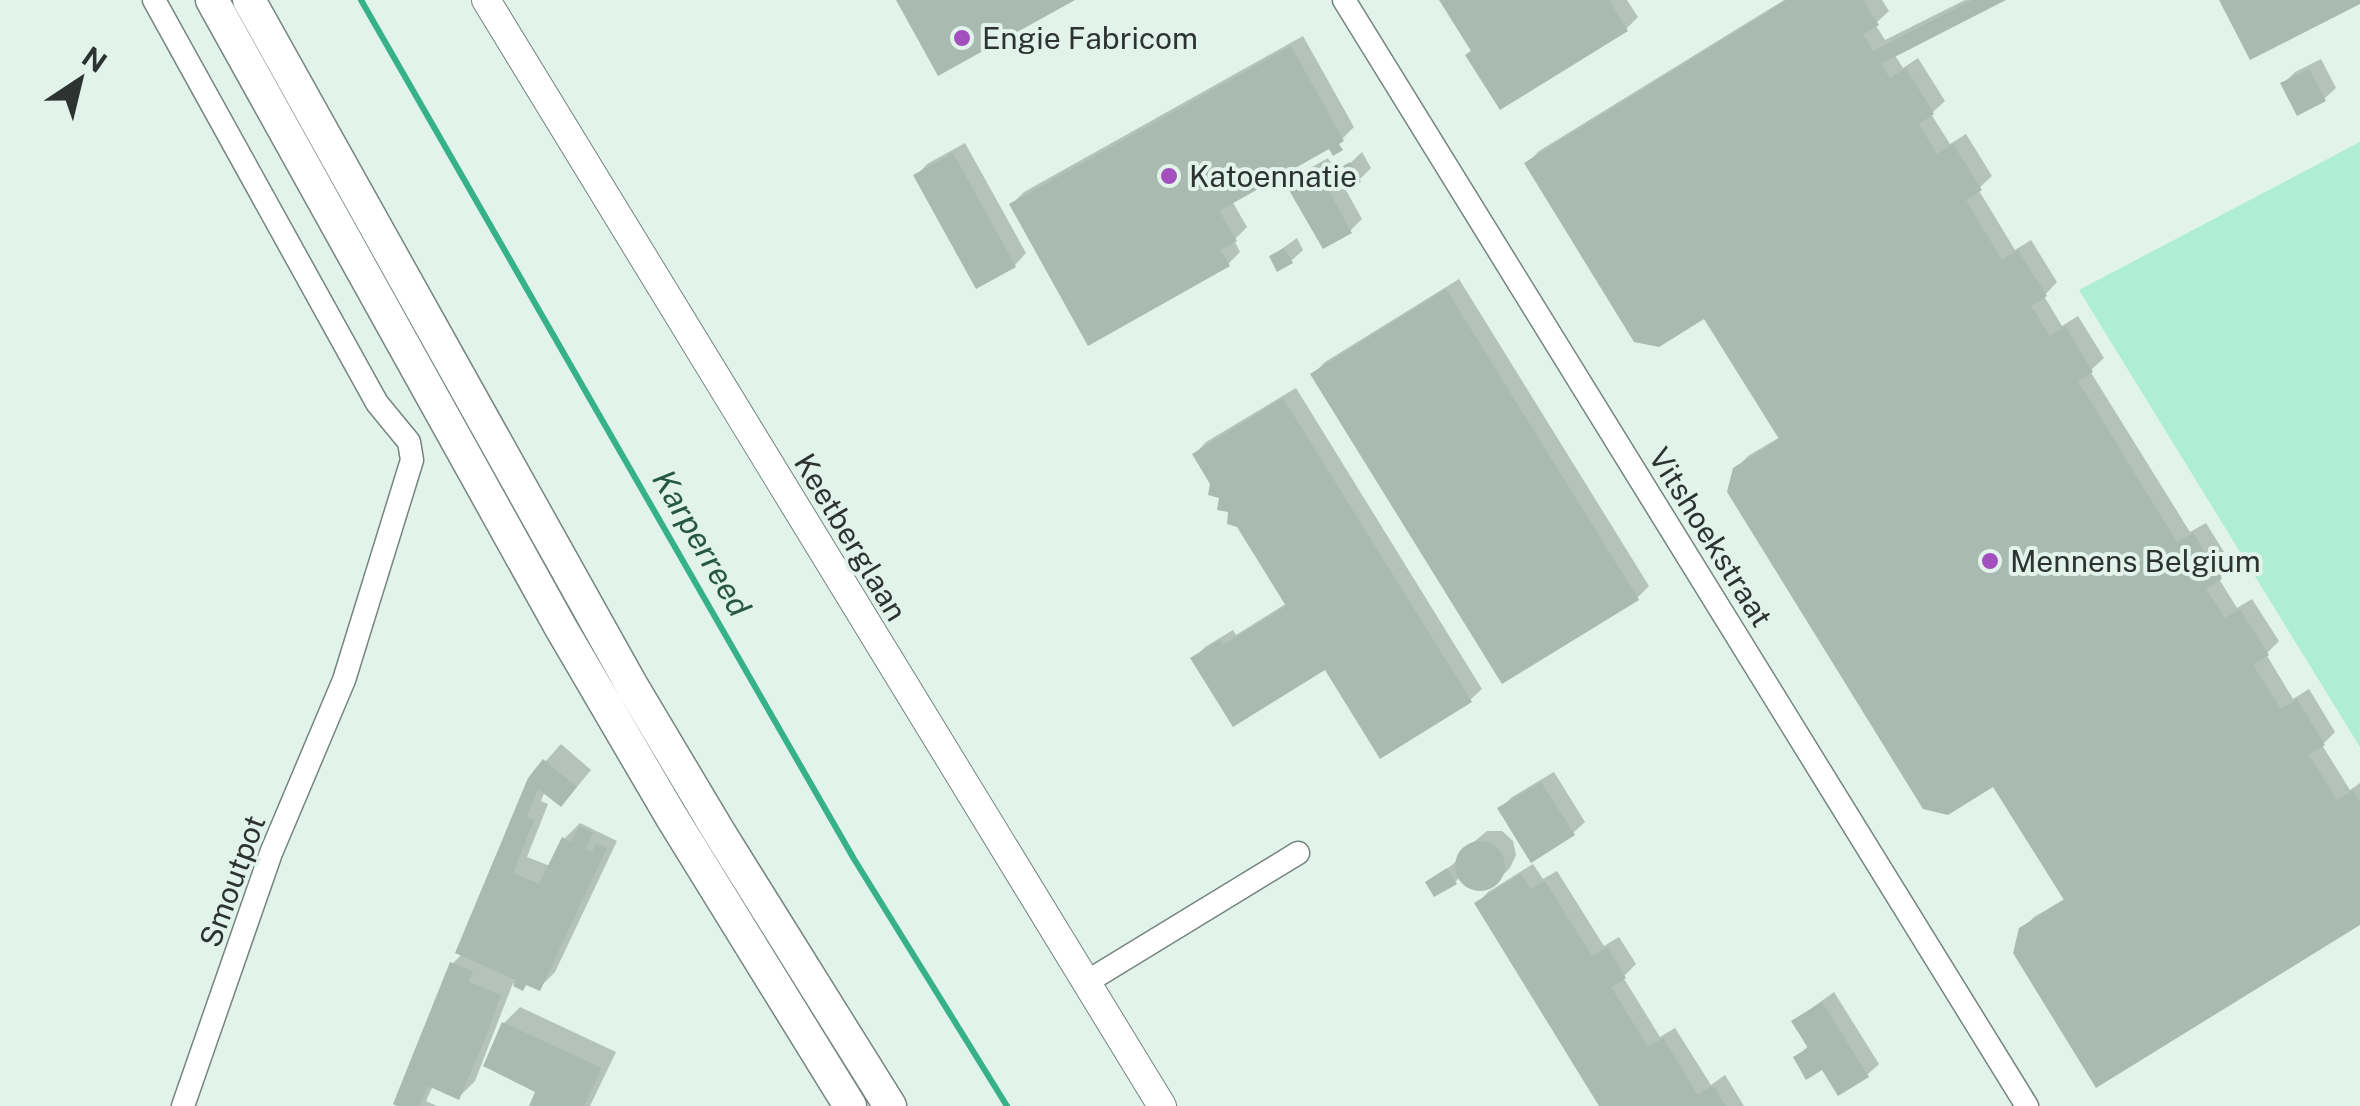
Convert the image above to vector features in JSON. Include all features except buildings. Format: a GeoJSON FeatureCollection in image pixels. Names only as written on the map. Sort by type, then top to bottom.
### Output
{"type":"FeatureCollection","features":[{"type":"Feature","properties":{"kind":"highway"},"geometry":{"type":"LineString","coordinates":[[212,0],[561,628],[671,816],[850,1106]]}},
{"type":"Feature","properties":{"kind":"highway"},"geometry":{"type":"LineString","coordinates":[[248,0],[632,686],[890,1106]]}},
{"type":"Feature","properties":{"kind":"main road","name":"Keetberglaan"},"geometry":{"type":"LineString","coordinates":[[466,0],[1141,1106]]}},
{"type":"Feature","properties":{"kind":"main road","name":"Keetberglaan"},"geometry":{"type":"LineString","coordinates":[[486,0],[1162,1106]]}},
{"type":"Feature","properties":{"kind":"street","name":"Smoutpot"},"geometry":{"type":"LineString","coordinates":[[154,0],[378,403],[408,442],[412,460],[344,680],[271,853],[183,1106]]}},
{"type":"Feature","properties":{"kind":"street","name":"Vitshoekstraat"},"geometry":{"type":"LineString","coordinates":[[1344,0],[2027,1106]]}},
{"type":"Feature","properties":{"kind":"street"},"geometry":{"type":"LineString","coordinates":[[1085,982],[1298,853]]}},
{"type":"Feature","properties":{"kind":"green space"},"geometry":{"type":"Polygon","coordinates":[[[2360,142],[2360,747],[2079,290],[2360,142]]]}},
{"type":"Feature","properties":{"kind":"waterway","name":"Karperreed"},"geometry":{"type":"LineString","coordinates":[[361,0],[854,859],[1007,1106]]}},
{"type":"Feature","properties":{"kind":"place","name":"Engie Fabricom"},"geometry":{"type":"Point","coordinates":[962,38]}},
{"type":"Feature","properties":{"kind":"place","name":"Katoennatie"},"geometry":{"type":"Point","coordinates":[1169,176]}},
{"type":"Feature","properties":{"kind":"place","name":"Mennens Belgium"},"geometry":{"type":"Point","coordinates":[1990,561]}}]}
